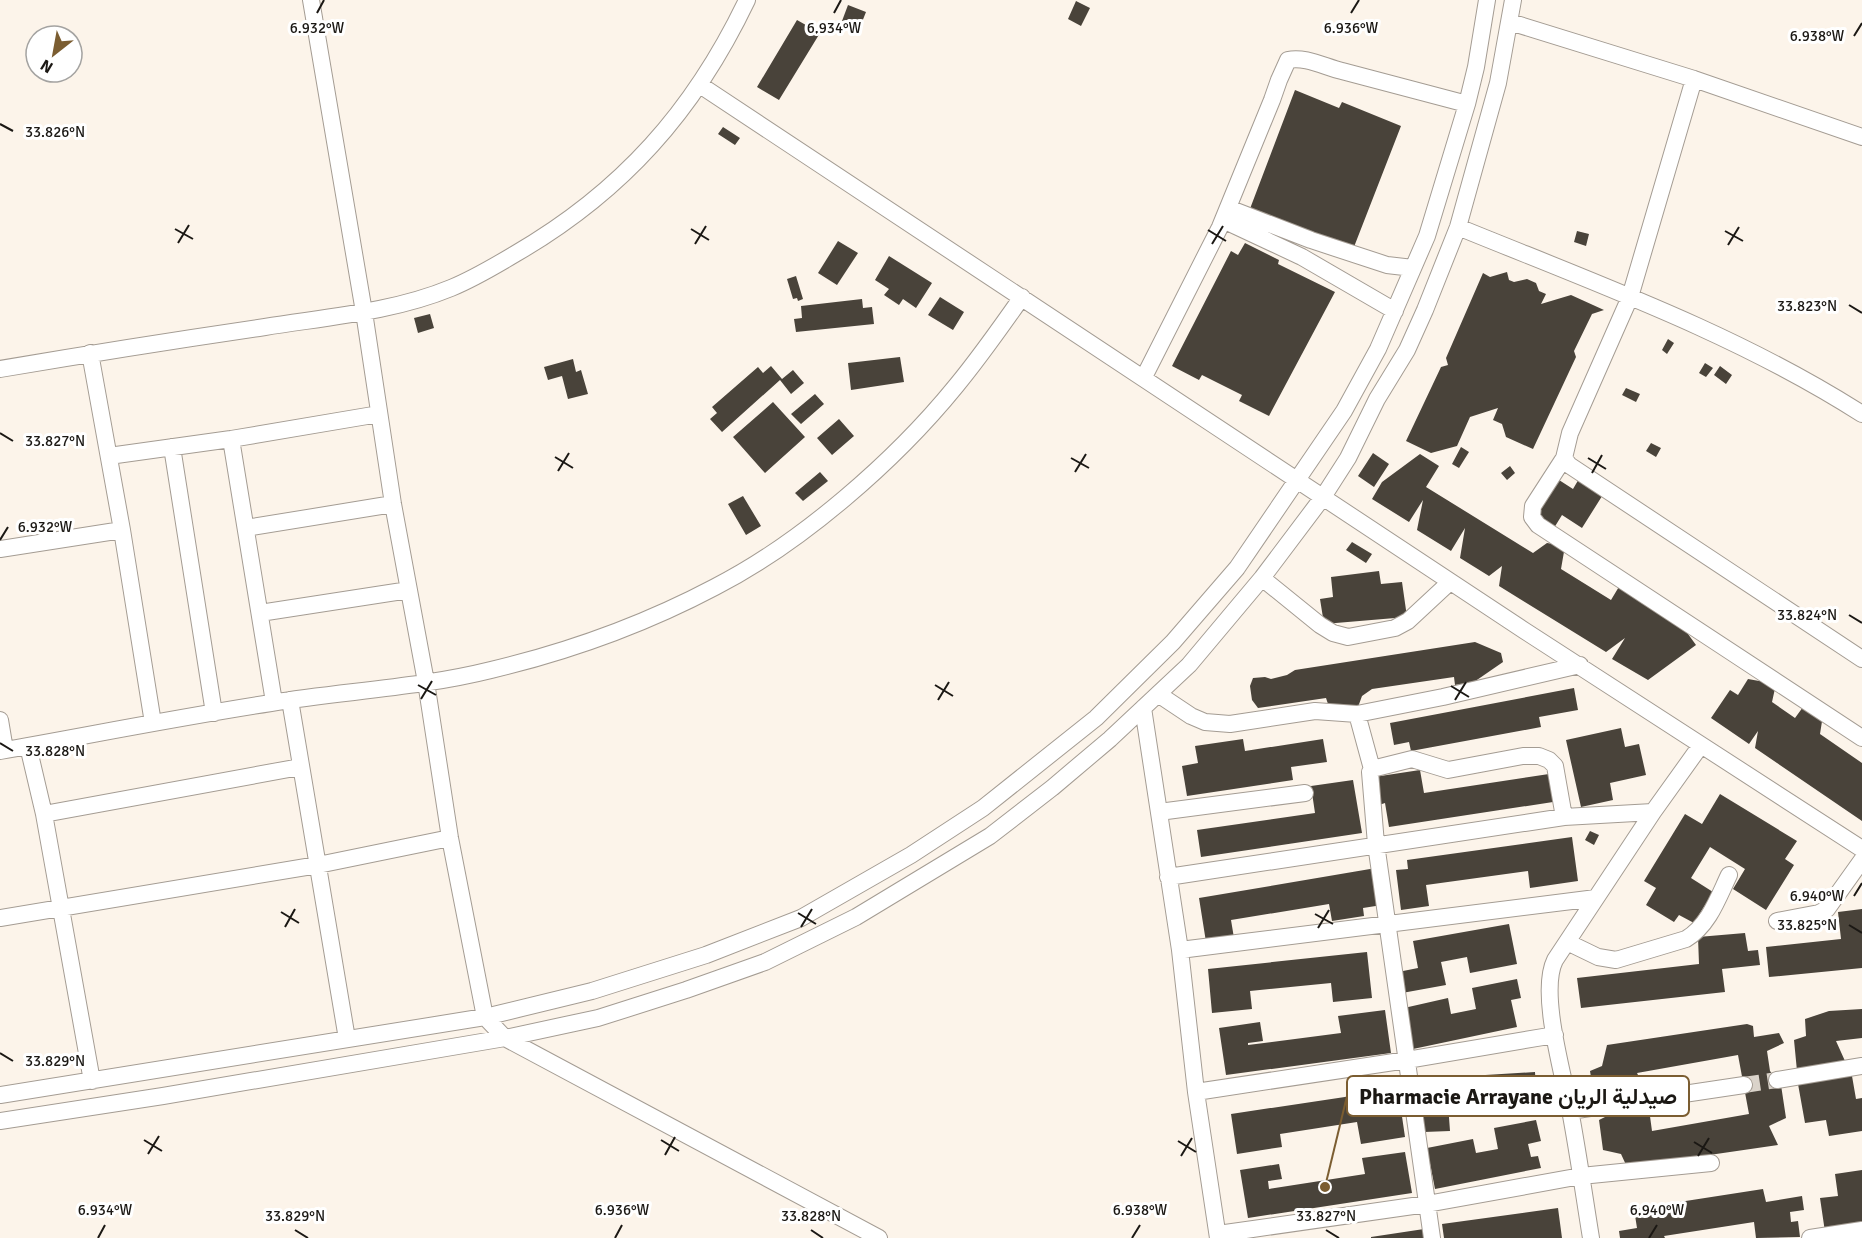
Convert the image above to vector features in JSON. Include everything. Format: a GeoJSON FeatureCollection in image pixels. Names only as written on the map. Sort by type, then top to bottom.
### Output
{"type":"FeatureCollection","features":[{"type":"Feature","properties":{"kind":"street"},"geometry":{"type":"LineString","coordinates":[[311,0],[364,312],[393,504],[426,682],[450,838],[485,1017],[504,1038],[879,1238]]}},
{"type":"Feature","properties":{"kind":"street"},"geometry":{"type":"LineString","coordinates":[[0,369],[90,353],[364,312],[451,288],[549,234],[593,202],[631,168],[667,128],[700,85],[731,34],[747,0]]}},
{"type":"Feature","properties":{"kind":"street"},"geometry":{"type":"LineString","coordinates":[[0,1095],[485,1017],[592,991],[706,955],[801,918],[911,855],[983,808],[1096,718],[1173,642],[1237,568],[1344,411],[1378,349],[1439,200],[1476,67],[1487,0]]}},
{"type":"Feature","properties":{"kind":"street"},"geometry":{"type":"LineString","coordinates":[[0,1121],[464,1045],[598,1017],[686,990],[765,962],[856,917],[990,836],[1052,788],[1189,664],[1262,578],[1323,497],[1348,458],[1377,399],[1407,350],[1458,227],[1498,83],[1514,0]]}},
{"type":"Feature","properties":{"kind":"street"},"geometry":{"type":"LineString","coordinates":[[1510,22],[1694,79],[1862,137]]}},
{"type":"Feature","properties":{"kind":"street"},"geometry":{"type":"LineString","coordinates":[[1144,377],[1226,214],[1288,60],[1296,58],[1467,104]]}},
{"type":"Feature","properties":{"kind":"street"},"geometry":{"type":"LineString","coordinates":[[1694,79],[1630,297],[1570,433],[1564,458],[1533,506],[1532,517],[1538,525],[1862,738]]}},
{"type":"Feature","properties":{"kind":"street"},"geometry":{"type":"LineString","coordinates":[[700,85],[1144,377],[1450,582],[1862,849]]}},
{"type":"Feature","properties":{"kind":"street"},"geometry":{"type":"LineString","coordinates":[[1226,214],[1395,267],[1413,268]]}},
{"type":"Feature","properties":{"kind":"street"},"geometry":{"type":"LineString","coordinates":[[1226,214],[1395,311]]}},
{"type":"Feature","properties":{"kind":"street"},"geometry":{"type":"LineString","coordinates":[[1458,227],[1698,326],[1819,387],[1862,414]]}},
{"type":"Feature","properties":{"kind":"street"},"geometry":{"type":"LineString","coordinates":[[1302,257],[1311,240]]}},
{"type":"Feature","properties":{"kind":"street"},"geometry":{"type":"LineString","coordinates":[[0,720],[2,750],[282,701],[490,671],[553,654],[604,635],[715,587],[762,560],[803,531],[868,477],[913,434],[955,388],[1022,297]]}},
{"type":"Feature","properties":{"kind":"street"},"geometry":{"type":"LineString","coordinates":[[90,353],[122,530],[153,723]]}},
{"type":"Feature","properties":{"kind":"street"},"geometry":{"type":"LineString","coordinates":[[109,456],[231,439],[379,414]]}},
{"type":"Feature","properties":{"kind":"street"},"geometry":{"type":"LineString","coordinates":[[231,439],[260,613],[300,767],[347,1039]]}},
{"type":"Feature","properties":{"kind":"street"},"geometry":{"type":"LineString","coordinates":[[172,447],[214,713]]}},
{"type":"Feature","properties":{"kind":"street"},"geometry":{"type":"LineString","coordinates":[[1564,458],[1569,465],[1862,658]]}},
{"type":"Feature","properties":{"kind":"street"},"geometry":{"type":"LineString","coordinates":[[246,528],[393,504]]}},
{"type":"Feature","properties":{"kind":"street"},"geometry":{"type":"LineString","coordinates":[[0,549],[122,530]]}},
{"type":"Feature","properties":{"kind":"street"},"geometry":{"type":"LineString","coordinates":[[1262,578],[1320,625],[1333,633],[1348,637],[1395,628],[1408,621],[1450,582]]}},
{"type":"Feature","properties":{"kind":"street"},"geometry":{"type":"LineString","coordinates":[[260,613],[409,590]]}},
{"type":"Feature","properties":{"kind":"street"},"geometry":{"type":"LineString","coordinates":[[1158,694],[1204,722],[1216,724],[1246,722],[1315,711],[1357,714],[1443,697],[1580,665]]}},
{"type":"Feature","properties":{"kind":"street"},"geometry":{"type":"LineString","coordinates":[[1143,708],[1180,950],[1196,1092],[1218,1236],[1427,1204],[1581,1176],[1711,1163]]}},
{"type":"Feature","properties":{"kind":"street"},"geometry":{"type":"LineString","coordinates":[[1357,714],[1372,769],[1369,778],[1376,844],[1432,1238]]}},
{"type":"Feature","properties":{"kind":"street"},"geometry":{"type":"LineString","coordinates":[[1591,1238],[1555,1035],[1550,999],[1550,975],[1555,960],[1653,812],[1701,745]]}},
{"type":"Feature","properties":{"kind":"street"},"geometry":{"type":"LineString","coordinates":[[28,746],[44,814],[92,1082]]}},
{"type":"Feature","properties":{"kind":"street"},"geometry":{"type":"LineString","coordinates":[[1372,769],[1412,759],[1448,770],[1523,756],[1539,756],[1549,760],[1555,766],[1564,817]]}},
{"type":"Feature","properties":{"kind":"street"},"geometry":{"type":"LineString","coordinates":[[44,814],[300,767]]}},
{"type":"Feature","properties":{"kind":"street"},"geometry":{"type":"LineString","coordinates":[[1160,812],[1305,793]]}},
{"type":"Feature","properties":{"kind":"street"},"geometry":{"type":"LineString","coordinates":[[1168,877],[1564,817],[1653,812]]}},
{"type":"Feature","properties":{"kind":"street"},"geometry":{"type":"LineString","coordinates":[[0,918],[318,864],[450,838]]}},
{"type":"Feature","properties":{"kind":"street"},"geometry":{"type":"LineString","coordinates":[[1777,921],[1819,913],[1827,909],[1862,860]]}},
{"type":"Feature","properties":{"kind":"street"},"geometry":{"type":"LineString","coordinates":[[1567,942],[1598,957],[1616,960],[1686,939],[1703,925],[1729,875]]}},
{"type":"Feature","properties":{"kind":"street"},"geometry":{"type":"LineString","coordinates":[[1180,950],[1596,898]]}},
{"type":"Feature","properties":{"kind":"street"},"geometry":{"type":"LineString","coordinates":[[464,1045],[485,1017]]}},
{"type":"Feature","properties":{"kind":"street"},"geometry":{"type":"LineString","coordinates":[[1196,1092],[1555,1035]]}},
{"type":"Feature","properties":{"kind":"street"},"geometry":{"type":"LineString","coordinates":[[1777,1080],[1862,1066]]}},
{"type":"Feature","properties":{"kind":"street"},"geometry":{"type":"LineString","coordinates":[[1570,1111],[1743,1085]]}},
{"type":"Feature","properties":{"kind":"street"},"geometry":{"type":"LineString","coordinates":[[1810,1238],[1862,1230]]}},
{"type":"Feature","properties":{"kind":"building"},"geometry":{"type":"Polygon","coordinates":[[[1076,1],[1090,8],[1081,26],[1068,19],[1076,1]]]}},
{"type":"Feature","properties":{"kind":"building"},"geometry":{"type":"Polygon","coordinates":[[[848,5],[866,12],[860,27],[842,21],[848,5]]]}},
{"type":"Feature","properties":{"kind":"building"},"geometry":{"type":"Polygon","coordinates":[[[797,20],[820,33],[779,100],[757,87],[797,20]]]}},
{"type":"Feature","properties":{"kind":"building"},"geometry":{"type":"Polygon","coordinates":[[[1295,90],[1339,108],[1342,102],[1401,126],[1352,252],[1248,214],[1295,90]]]}},
{"type":"Feature","properties":{"kind":"building"},"geometry":{"type":"Polygon","coordinates":[[[723,127],[740,138],[735,145],[718,134],[723,127]]]}},
{"type":"Feature","properties":{"kind":"building"},"geometry":{"type":"Polygon","coordinates":[[[1577,231],[1589,234],[1586,246],[1574,242],[1577,231]]]}},
{"type":"Feature","properties":{"kind":"building"},"geometry":{"type":"Polygon","coordinates":[[[838,241],[858,253],[837,285],[818,273],[838,241]]]}},
{"type":"Feature","properties":{"kind":"building"},"geometry":{"type":"Polygon","coordinates":[[[1245,243],[1279,260],[1278,264],[1335,292],[1269,416],[1239,401],[1242,395],[1202,375],[1199,380],[1172,366],[1231,251],[1238,255],[1245,243]]]}},
{"type":"Feature","properties":{"kind":"building"},"geometry":{"type":"Polygon","coordinates":[[[889,256],[932,283],[916,308],[903,299],[899,305],[884,295],[889,289],[875,280],[889,256]]]}},
{"type":"Feature","properties":{"kind":"building"},"geometry":{"type":"Polygon","coordinates":[[[1507,272],[1509,280],[1514,282],[1527,279],[1536,283],[1539,291],[1546,294],[1541,304],[1571,295],[1604,310],[1592,314],[1574,351],[1576,357],[1533,449],[1506,437],[1502,424],[1493,420],[1498,408],[1470,417],[1457,446],[1431,453],[1406,441],[1441,367],[1448,365],[1446,358],[1483,273],[1490,277],[1507,272]]]}},
{"type":"Feature","properties":{"kind":"building"},"geometry":{"type":"Polygon","coordinates":[[[796,276],[803,299],[798,301],[797,298],[793,299],[787,279],[796,276]]]}},
{"type":"Feature","properties":{"kind":"building"},"geometry":{"type":"Polygon","coordinates":[[[940,297],[964,312],[953,330],[928,315],[940,297]]]}},
{"type":"Feature","properties":{"kind":"building"},"geometry":{"type":"Polygon","coordinates":[[[862,299],[863,308],[872,307],[874,324],[796,332],[794,319],[802,318],[801,306],[862,299]]]}},
{"type":"Feature","properties":{"kind":"building"},"geometry":{"type":"Polygon","coordinates":[[[430,314],[434,328],[418,333],[414,318],[430,314]]]}},
{"type":"Feature","properties":{"kind":"building"},"geometry":{"type":"Polygon","coordinates":[[[1668,339],[1674,343],[1667,354],[1662,350],[1668,339]]]}},
{"type":"Feature","properties":{"kind":"building"},"geometry":{"type":"Polygon","coordinates":[[[900,357],[904,382],[851,390],[848,363],[900,357]]]}},
{"type":"Feature","properties":{"kind":"building"},"geometry":{"type":"Polygon","coordinates":[[[573,359],[576,372],[581,370],[588,394],[568,399],[562,376],[548,380],[544,367],[573,359]]]}},
{"type":"Feature","properties":{"kind":"building"},"geometry":{"type":"Polygon","coordinates":[[[1705,363],[1713,368],[1706,377],[1699,373],[1705,363]]]}},
{"type":"Feature","properties":{"kind":"building"},"geometry":{"type":"Polygon","coordinates":[[[771,366],[782,379],[793,370],[804,383],[791,394],[780,380],[722,432],[710,419],[717,413],[712,407],[758,367],[763,373],[771,366]]]}},
{"type":"Feature","properties":{"kind":"building"},"geometry":{"type":"Polygon","coordinates":[[[1720,366],[1732,375],[1726,384],[1714,375],[1720,366]]]}},
{"type":"Feature","properties":{"kind":"building"},"geometry":{"type":"Polygon","coordinates":[[[1626,388],[1640,394],[1636,402],[1622,395],[1626,388]]]}},
{"type":"Feature","properties":{"kind":"building"},"geometry":{"type":"Polygon","coordinates":[[[815,394],[824,404],[801,424],[791,414],[815,394]]]}},
{"type":"Feature","properties":{"kind":"building"},"geometry":{"type":"Polygon","coordinates":[[[773,402],[805,437],[765,473],[733,437],[773,402]]]}},
{"type":"Feature","properties":{"kind":"building"},"geometry":{"type":"Polygon","coordinates":[[[839,419],[854,436],[832,455],[817,438],[839,419]]]}},
{"type":"Feature","properties":{"kind":"building"},"geometry":{"type":"Polygon","coordinates":[[[1651,443],[1661,448],[1656,457],[1646,451],[1651,443]]]}},
{"type":"Feature","properties":{"kind":"building"},"geometry":{"type":"Polygon","coordinates":[[[1461,447],[1469,452],[1459,468],[1452,464],[1461,447]]]}},
{"type":"Feature","properties":{"kind":"building"},"geometry":{"type":"Polygon","coordinates":[[[1373,453],[1389,464],[1374,487],[1358,476],[1373,453]]]}},
{"type":"Feature","properties":{"kind":"building"},"geometry":{"type":"Polygon","coordinates":[[[1420,454],[1439,466],[1426,487],[1533,553],[1547,543],[1565,546],[1561,569],[1611,600],[1620,585],[1680,623],[1696,645],[1648,680],[1612,659],[1625,638],[1606,652],[1499,586],[1502,566],[1489,576],[1460,558],[1465,528],[1451,551],[1417,530],[1423,500],[1409,522],[1372,499],[1382,482],[1420,454]]]}},
{"type":"Feature","properties":{"kind":"building"},"geometry":{"type":"Polygon","coordinates":[[[1510,466],[1515,473],[1507,480],[1501,473],[1510,466]]]}},
{"type":"Feature","properties":{"kind":"building"},"geometry":{"type":"Polygon","coordinates":[[[820,472],[828,481],[803,501],[795,493],[820,472]]]}},
{"type":"Feature","properties":{"kind":"building"},"geometry":{"type":"Polygon","coordinates":[[[1580,477],[1604,493],[1582,528],[1562,515],[1554,528],[1536,517],[1559,480],[1573,489],[1580,477]]]}},
{"type":"Feature","properties":{"kind":"building"},"geometry":{"type":"Polygon","coordinates":[[[743,496],[761,526],[746,535],[728,504],[743,496]]]}},
{"type":"Feature","properties":{"kind":"building"},"geometry":{"type":"Polygon","coordinates":[[[1352,542],[1372,554],[1366,563],[1346,550],[1352,542]]]}},
{"type":"Feature","properties":{"kind":"building"},"geometry":{"type":"Polygon","coordinates":[[[1379,571],[1381,584],[1402,582],[1407,617],[1324,624],[1320,599],[1333,597],[1331,577],[1379,571]]]}},
{"type":"Feature","properties":{"kind":"building"},"geometry":{"type":"Polygon","coordinates":[[[1475,642],[1501,653],[1503,662],[1474,682],[1455,685],[1454,677],[1372,689],[1362,696],[1358,707],[1329,707],[1326,698],[1258,708],[1252,700],[1250,686],[1253,678],[1271,679],[1287,675],[1295,670],[1475,642]]]}},
{"type":"Feature","properties":{"kind":"building"},"geometry":{"type":"Polygon","coordinates":[[[1748,679],[1776,684],[1772,702],[1795,718],[1803,707],[1823,715],[1820,734],[1862,763],[1862,821],[1755,748],[1758,731],[1749,744],[1711,718],[1730,690],[1738,695],[1748,679]]]}},
{"type":"Feature","properties":{"kind":"building"},"geometry":{"type":"Polygon","coordinates":[[[1574,688],[1578,710],[1539,717],[1541,727],[1411,751],[1409,742],[1394,745],[1390,723],[1574,688]]]}},
{"type":"Feature","properties":{"kind":"building"},"geometry":{"type":"Polygon","coordinates":[[[1621,728],[1625,747],[1639,744],[1646,775],[1610,783],[1613,800],[1581,807],[1566,740],[1621,728]]]}},
{"type":"Feature","properties":{"kind":"building"},"geometry":{"type":"Polygon","coordinates":[[[1243,739],[1245,751],[1323,739],[1327,762],[1291,767],[1293,780],[1187,796],[1182,766],[1198,763],[1195,746],[1243,739]]]}},
{"type":"Feature","properties":{"kind":"building"},"geometry":{"type":"Polygon","coordinates":[[[1420,770],[1424,793],[1549,774],[1553,802],[1389,827],[1385,803],[1379,805],[1374,777],[1420,770]]]}},
{"type":"Feature","properties":{"kind":"building"},"geometry":{"type":"Polygon","coordinates":[[[1353,780],[1362,833],[1201,857],[1197,830],[1315,813],[1311,786],[1353,780]]]}},
{"type":"Feature","properties":{"kind":"building"},"geometry":{"type":"Polygon","coordinates":[[[1720,794],[1797,841],[1785,859],[1794,865],[1766,910],[1733,889],[1745,869],[1710,847],[1691,878],[1713,892],[1694,923],[1679,915],[1674,922],[1646,905],[1656,888],[1644,881],[1685,814],[1702,824],[1720,794]]]}},
{"type":"Feature","properties":{"kind":"building"},"geometry":{"type":"Polygon","coordinates":[[[1590,831],[1599,835],[1594,845],[1585,840],[1590,831]]]}},
{"type":"Feature","properties":{"kind":"building"},"geometry":{"type":"Polygon","coordinates":[[[1572,837],[1578,881],[1530,888],[1528,871],[1426,885],[1429,906],[1401,910],[1396,870],[1408,869],[1407,860],[1572,837]]]}},
{"type":"Feature","properties":{"kind":"building"},"geometry":{"type":"Polygon","coordinates":[[[1376,868],[1382,905],[1363,908],[1364,916],[1332,921],[1329,904],[1231,920],[1234,938],[1206,942],[1199,898],[1376,868]]]}},
{"type":"Feature","properties":{"kind":"building"},"geometry":{"type":"Polygon","coordinates":[[[1862,909],[1862,968],[1769,977],[1766,947],[1841,939],[1838,912],[1862,909]]]}},
{"type":"Feature","properties":{"kind":"building"},"geometry":{"type":"Polygon","coordinates":[[[1509,924],[1517,964],[1470,973],[1467,957],[1441,962],[1446,985],[1402,993],[1398,972],[1418,968],[1413,941],[1509,924]]]}},
{"type":"Feature","properties":{"kind":"building"},"geometry":{"type":"Polygon","coordinates":[[[1745,933],[1748,951],[1758,950],[1760,965],[1722,969],[1725,992],[1581,1008],[1577,978],[1699,964],[1698,937],[1745,933]]]}},
{"type":"Feature","properties":{"kind":"building"},"geometry":{"type":"Polygon","coordinates":[[[1367,952],[1372,998],[1333,1002],[1331,983],[1250,991],[1252,1009],[1212,1013],[1208,969],[1367,952]]]}},
{"type":"Feature","properties":{"kind":"building"},"geometry":{"type":"Polygon","coordinates":[[[1517,979],[1521,998],[1511,1000],[1517,1027],[1413,1049],[1404,1008],[1448,998],[1451,1014],[1476,1009],[1472,988],[1517,979]]]}},
{"type":"Feature","properties":{"kind":"building"},"geometry":{"type":"Polygon","coordinates":[[[1862,1009],[1862,1038],[1836,1041],[1845,1061],[1797,1071],[1794,1040],[1806,1036],[1805,1019],[1829,1011],[1862,1009]]]}},
{"type":"Feature","properties":{"kind":"building"},"geometry":{"type":"Polygon","coordinates":[[[1385,1010],[1391,1053],[1226,1075],[1219,1028],[1260,1022],[1263,1041],[1248,1043],[1248,1045],[1341,1033],[1338,1016],[1385,1010]]]}},
{"type":"Feature","properties":{"kind":"building"},"geometry":{"type":"Polygon","coordinates":[[[1747,1024],[1753,1026],[1754,1037],[1779,1033],[1784,1043],[1767,1051],[1770,1071],[1781,1085],[1786,1118],[1769,1126],[1778,1145],[1627,1167],[1621,1154],[1603,1150],[1599,1120],[1611,1114],[1649,1109],[1652,1131],[1749,1114],[1738,1055],[1637,1073],[1648,1095],[1595,1102],[1590,1071],[1602,1066],[1607,1045],[1747,1024]]]}},
{"type":"Feature","properties":{"kind":"building"},"geometry":{"type":"Polygon","coordinates":[[[1535,1072],[1537,1108],[1491,1110],[1490,1101],[1448,1104],[1450,1131],[1424,1132],[1420,1079],[1535,1072]]]}},
{"type":"Feature","properties":{"kind":"building"},"geometry":{"type":"Polygon","coordinates":[[[1852,1076],[1856,1099],[1862,1098],[1862,1131],[1829,1136],[1826,1120],[1805,1123],[1798,1084],[1852,1076]]]}},
{"type":"Feature","properties":{"kind":"building"},"geometry":{"type":"Polygon","coordinates":[[[1398,1089],[1405,1137],[1361,1144],[1357,1122],[1280,1134],[1282,1147],[1237,1154],[1231,1114],[1398,1089]]]}},
{"type":"Feature","properties":{"kind":"building"},"geometry":{"type":"Polygon","coordinates":[[[1536,1120],[1541,1141],[1528,1144],[1531,1157],[1538,1156],[1541,1168],[1435,1189],[1427,1148],[1473,1139],[1476,1153],[1498,1149],[1494,1128],[1536,1120]]]}},
{"type":"Feature","properties":{"kind":"building"},"geometry":{"type":"Polygon","coordinates":[[[1405,1152],[1412,1193],[1248,1218],[1240,1170],[1279,1164],[1282,1179],[1268,1181],[1269,1189],[1365,1174],[1362,1158],[1405,1152]]]}},
{"type":"Feature","properties":{"kind":"building"},"geometry":{"type":"Polygon","coordinates":[[[1862,1170],[1862,1226],[1825,1232],[1820,1198],[1838,1196],[1835,1174],[1862,1170]]]}},
{"type":"Feature","properties":{"kind":"building"},"geometry":{"type":"Polygon","coordinates":[[[1763,1189],[1766,1202],[1802,1196],[1804,1210],[1790,1212],[1791,1222],[1798,1221],[1800,1237],[1756,1238],[1754,1222],[1664,1236],[1665,1238],[1620,1238],[1619,1231],[1637,1228],[1634,1209],[1763,1189]]]}},
{"type":"Feature","properties":{"kind":"building"},"geometry":{"type":"Polygon","coordinates":[[[1558,1208],[1562,1238],[1444,1238],[1442,1224],[1558,1208]]]}},
{"type":"Feature","properties":{"kind":"building"},"geometry":{"type":"Polygon","coordinates":[[[1424,1229],[1425,1238],[1371,1238],[1371,1237],[1424,1229]]]}},
{"type":"Feature","properties":{"kind":"tunnel"},"geometry":{"type":"LineString","coordinates":[[1744,1085],[1777,1080]]}},
{"type":"Feature","properties":{"kind":"place","name":"Pharmacie Arrayane صيدلية الريان"},"geometry":{"type":"Point","coordinates":[1325,1187]}}]}
